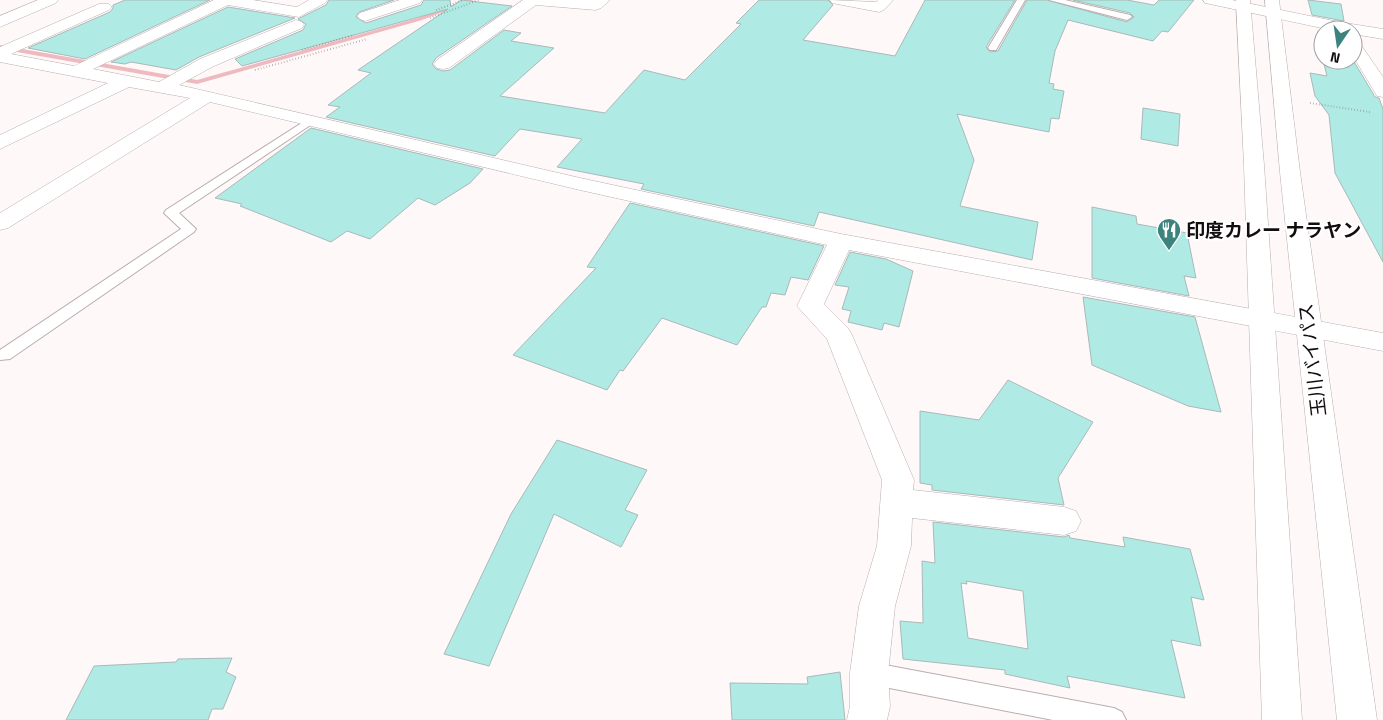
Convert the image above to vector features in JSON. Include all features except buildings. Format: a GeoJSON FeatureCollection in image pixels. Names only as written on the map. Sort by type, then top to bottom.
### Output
{"type":"FeatureCollection","features":[{"type":"Feature","properties":{"kind":"main road"},"geometry":{"type":"LineString","coordinates":[[0,22],[51,0]]}},
{"type":"Feature","properties":{"kind":"main road"},"geometry":{"type":"LineString","coordinates":[[74,72],[226,0],[299,12],[320,0]]}},
{"type":"Feature","properties":{"kind":"main road"},"geometry":{"type":"LineString","coordinates":[[365,16],[415,0]]}},
{"type":"Feature","properties":{"kind":"main road"},"geometry":{"type":"LineString","coordinates":[[443,64],[533,0],[596,5],[603,0]]}},
{"type":"Feature","properties":{"kind":"main road"},"geometry":{"type":"LineString","coordinates":[[837,0],[879,7],[886,0]]}},
{"type":"Feature","properties":{"kind":"main road"},"geometry":{"type":"LineString","coordinates":[[1210,0],[1273,7],[1314,20]]}},
{"type":"Feature","properties":{"kind":"main road"},"geometry":{"type":"LineString","coordinates":[[1244,4],[1282,720]]}},
{"type":"Feature","properties":{"kind":"main road"},"geometry":{"type":"LineString","coordinates":[[0,75],[14,55],[104,7]]}},
{"type":"Feature","properties":{"kind":"main road","name":"玉川バイパス"},"geometry":{"type":"LineString","coordinates":[[1273,7],[1308,328],[1357,720]]}},
{"type":"Feature","properties":{"kind":"main road"},"geometry":{"type":"LineString","coordinates":[[163,86],[206,62],[296,25]]}},
{"type":"Feature","properties":{"kind":"main road"},"geometry":{"type":"LineString","coordinates":[[1363,31],[1383,34]]}},
{"type":"Feature","properties":{"kind":"main road"},"geometry":{"type":"LineString","coordinates":[[0,53],[14,55],[74,72],[163,86],[580,184],[841,241],[1383,342]]}},
{"type":"Feature","properties":{"kind":"main road"},"geometry":{"type":"LineString","coordinates":[[1363,58],[1383,92]]}},
{"type":"Feature","properties":{"kind":"main road"},"geometry":{"type":"LineString","coordinates":[[0,143],[126,81]]}},
{"type":"Feature","properties":{"kind":"main road"},"geometry":{"type":"LineString","coordinates":[[0,223],[207,96]]}},
{"type":"Feature","properties":{"kind":"main road"},"geometry":{"type":"LineString","coordinates":[[1254,165],[1290,172]]}},
{"type":"Feature","properties":{"kind":"main road"},"geometry":{"type":"LineString","coordinates":[[841,241],[810,306],[839,335],[864,390],[898,480],[894,546],[877,606],[869,673],[870,706],[867,720]]}},
{"type":"Feature","properties":{"kind":"main road"},"geometry":{"type":"LineString","coordinates":[[897,502],[1064,521]]}},
{"type":"Feature","properties":{"kind":"lane"},"geometry":{"type":"LineString","coordinates":[[993,48],[1021,0]]}},
{"type":"Feature","properties":{"kind":"lane"},"geometry":{"type":"LineString","coordinates":[[1053,0],[1127,17]]}},
{"type":"Feature","properties":{"kind":"lane"},"geometry":{"type":"LineString","coordinates":[[4,355],[189,229],[171,213],[311,120]]}},
{"type":"Feature","properties":{"kind":"lane"},"geometry":{"type":"LineString","coordinates":[[869,673],[1114,720]]}},
{"type":"Feature","properties":{"kind":"path"},"geometry":{"type":"LineString","coordinates":[[436,10],[464,0]]}},
{"type":"Feature","properties":{"kind":"path"},"geometry":{"type":"LineString","coordinates":[[429,19],[479,0]]}},
{"type":"Feature","properties":{"kind":"path"},"geometry":{"type":"LineString","coordinates":[[294,52],[361,33]]}},
{"type":"Feature","properties":{"kind":"path"},"geometry":{"type":"LineString","coordinates":[[249,72],[372,37]]}},
{"type":"Feature","properties":{"kind":"path"},"geometry":{"type":"LineString","coordinates":[[1307,103],[1374,113]]}},
{"type":"Feature","properties":{"kind":"waterway"},"geometry":{"type":"LineString","coordinates":[[0,47],[197,82],[420,19],[471,0]]}},
{"type":"Feature","properties":{"kind":"place","name":"印度カレー ナラヤン"},"geometry":{"type":"Point","coordinates":[1169,251]}}]}
